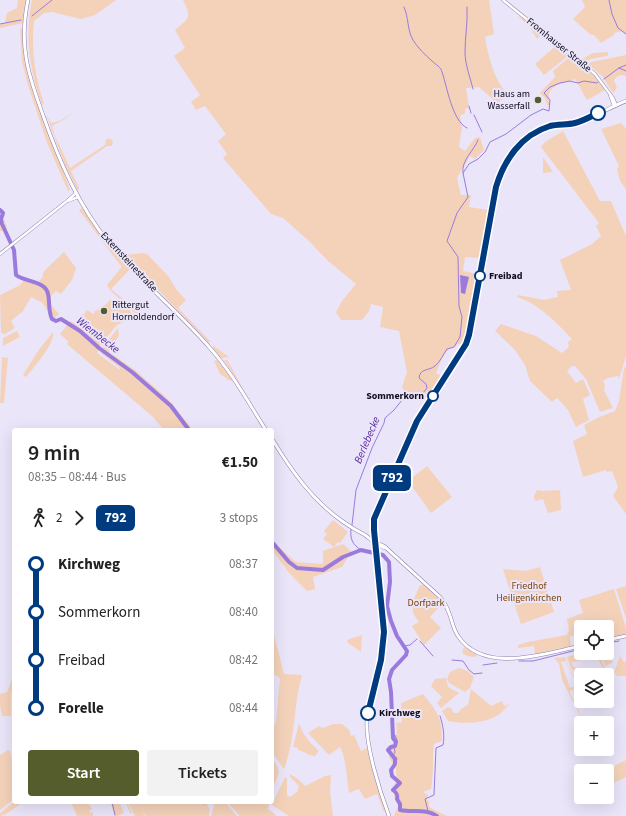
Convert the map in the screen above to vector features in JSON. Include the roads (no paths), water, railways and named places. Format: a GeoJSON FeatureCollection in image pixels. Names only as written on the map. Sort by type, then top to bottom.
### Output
{"type":"FeatureCollection","features":[{"type":"Feature","properties":{"kind":"main road","name":"Externsteinestraße"},"geometry":{"type":"LineString","coordinates":[[28,0],[24,30],[26,57],[29,71],[37,100],[55,149],[78,197],[102,233],[125,261],[186,321],[219,358],[245,394],[265,428]]}},
{"type":"Feature","properties":{"kind":"main road"},"geometry":{"type":"LineString","coordinates":[[390,816],[374,766],[367,728],[369,708],[380,665],[384,639],[384,621],[374,530],[376,512],[417,421],[466,344],[495,192],[498,180],[506,163],[515,150],[528,138],[548,127],[575,123],[626,101]]}},
{"type":"Feature","properties":{"kind":"main road"},"geometry":{"type":"LineString","coordinates":[[274,442],[308,490],[331,512],[348,525],[375,542],[380,543],[440,597],[446,607],[454,630],[458,637],[467,646],[476,651],[494,657],[517,658],[574,647]]}},
{"type":"Feature","properties":{"kind":"main road"},"geometry":{"type":"LineString","coordinates":[[363,534],[370,534],[374,530]]}},
{"type":"Feature","properties":{"kind":"main road"},"geometry":{"type":"LineString","coordinates":[[614,639],[626,636]]}},
{"type":"Feature","properties":{"kind":"street","name":"Fromhauser Straße"},"geometry":{"type":"LineString","coordinates":[[503,0],[595,74],[610,95],[615,106]]}},
{"type":"Feature","properties":{"kind":"street"},"geometry":{"type":"LineString","coordinates":[[0,254],[76,193]]}},
{"type":"Feature","properties":{"kind":"street"},"geometry":{"type":"LineString","coordinates":[[67,201],[78,197]]}},
{"type":"Feature","properties":{"kind":"waterway"},"geometry":{"type":"LineString","coordinates":[[32,16],[52,0]]}},
{"type":"Feature","properties":{"kind":"waterway"},"geometry":{"type":"LineString","coordinates":[[609,0],[612,14],[618,28],[626,34]]}},
{"type":"Feature","properties":{"kind":"waterway"},"geometry":{"type":"LineString","coordinates":[[404,7],[413,40],[417,46],[441,69],[457,118],[467,128]]}},
{"type":"Feature","properties":{"kind":"waterway"},"geometry":{"type":"LineString","coordinates":[[467,7],[465,57],[473,89]]}},
{"type":"Feature","properties":{"kind":"waterway"},"geometry":{"type":"LineString","coordinates":[[0,24],[21,20]]}},
{"type":"Feature","properties":{"kind":"waterway","name":"Berlebecke"},"geometry":{"type":"LineString","coordinates":[[604,79],[619,68],[626,65]]}},
{"type":"Feature","properties":{"kind":"waterway","name":"Berlebecke"},"geometry":{"type":"LineString","coordinates":[[619,68],[626,71]]}},
{"type":"Feature","properties":{"kind":"waterway","name":"Berlebecke"},"geometry":{"type":"LineString","coordinates":[[352,525],[356,490],[385,418],[394,410],[407,394],[418,399],[427,388],[426,384],[419,378],[421,373],[425,370],[433,368],[447,349],[454,347],[460,337],[462,317],[459,306],[458,257],[447,241],[457,213],[468,197],[463,173],[469,164],[478,159],[485,152],[490,142],[506,134],[531,115],[543,109],[549,111],[550,100],[544,93],[550,87],[570,81],[578,83],[584,81],[598,82]]}},
{"type":"Feature","properties":{"kind":"waterway"},"geometry":{"type":"LineString","coordinates":[[469,106],[471,113]]}},
{"type":"Feature","properties":{"kind":"waterway"},"geometry":{"type":"LineString","coordinates":[[474,115],[482,132]]}},
{"type":"Feature","properties":{"kind":"waterway"},"geometry":{"type":"LineString","coordinates":[[463,173],[464,164],[478,140]]}},
{"type":"Feature","properties":{"kind":"waterway","name":"Wiembecke"},"geometry":{"type":"LineString","coordinates":[[0,210],[3,213],[1,219],[2,224],[14,250],[16,275],[39,284],[46,290],[49,297],[52,319],[56,321],[61,319],[80,331],[99,348],[132,372],[171,406],[188,428]]}},
{"type":"Feature","properties":{"kind":"waterway","name":"Berlebecke"},"geometry":{"type":"LineString","coordinates":[[351,529],[352,541],[361,550]]}},
{"type":"Feature","properties":{"kind":"waterway","name":"Berlebecke"},"geometry":{"type":"LineString","coordinates":[[274,544],[289,562],[297,568],[323,570],[343,557],[361,550],[383,555],[389,562],[390,582],[387,606],[397,636],[407,651],[406,655],[392,670],[389,679],[393,738],[396,742],[395,746],[388,750],[395,759],[395,764],[391,770],[392,776],[400,783],[393,790],[397,794],[400,810],[424,811],[437,816]]}},
{"type":"Feature","properties":{"kind":"waterway"},"geometry":{"type":"LineString","coordinates":[[404,646],[410,645],[417,639]]}},
{"type":"Feature","properties":{"kind":"waterway"},"geometry":{"type":"LineString","coordinates":[[420,641],[433,656]]}},
{"type":"Feature","properties":{"kind":"waterway"},"geometry":{"type":"LineString","coordinates":[[614,642],[619,641]]}},
{"type":"Feature","properties":{"kind":"waterway"},"geometry":{"type":"LineString","coordinates":[[519,661],[533,661],[574,651]]}},
{"type":"Feature","properties":{"kind":"waterway"},"geometry":{"type":"LineString","coordinates":[[452,660],[463,661],[469,670],[474,674],[482,673]]}},
{"type":"Feature","properties":{"kind":"waterway"},"geometry":{"type":"LineString","coordinates":[[483,665],[497,663]]}},
{"type":"Feature","properties":{"kind":"waterway"},"geometry":{"type":"LineString","coordinates":[[428,811],[425,799],[434,795],[436,748],[443,745],[444,742],[440,716]]}},
{"type":"Feature","properties":{"kind":"waterway","name":"Berlebecke"},"geometry":{"type":"LineString","coordinates":[[393,734],[397,740],[396,742]]}},
{"type":"Feature","properties":{"kind":"waterway"},"geometry":{"type":"LineString","coordinates":[[393,756],[395,752],[394,747]]}},
{"type":"Feature","properties":{"kind":"waterway","name":"Berlebecke"},"geometry":{"type":"LineString","coordinates":[[394,758],[396,757],[397,759],[395,764]]}},
{"type":"Feature","properties":{"kind":"waterway"},"geometry":{"type":"LineString","coordinates":[[112,804],[115,815]]}},
{"type":"Feature","properties":{"kind":"place","name":"Haus am Wasserfall"},"geometry":{"type":"Point","coordinates":[538,100]}},
{"type":"Feature","properties":{"kind":"place","name":"Freibad"},"geometry":{"type":"Point","coordinates":[480,276]}},
{"type":"Feature","properties":{"kind":"place","name":"Rittergut Hornoldendorf"},"geometry":{"type":"Point","coordinates":[104,311]}},
{"type":"Feature","properties":{"kind":"place","name":"Sommerkorn"},"geometry":{"type":"Point","coordinates":[433,396]}},
{"type":"Feature","properties":{"kind":"place","name":"Kirchweg"},"geometry":{"type":"Point","coordinates":[368,713]}},
{"type":"Feature","properties":{"kind":"park label","name":"Friedhof Heiligenkirchen"},"geometry":{"type":"Point","coordinates":[529,592]}},
{"type":"Feature","properties":{"kind":"park label","name":"Dorfpark"},"geometry":{"type":"Point","coordinates":[426,603]}}]}
